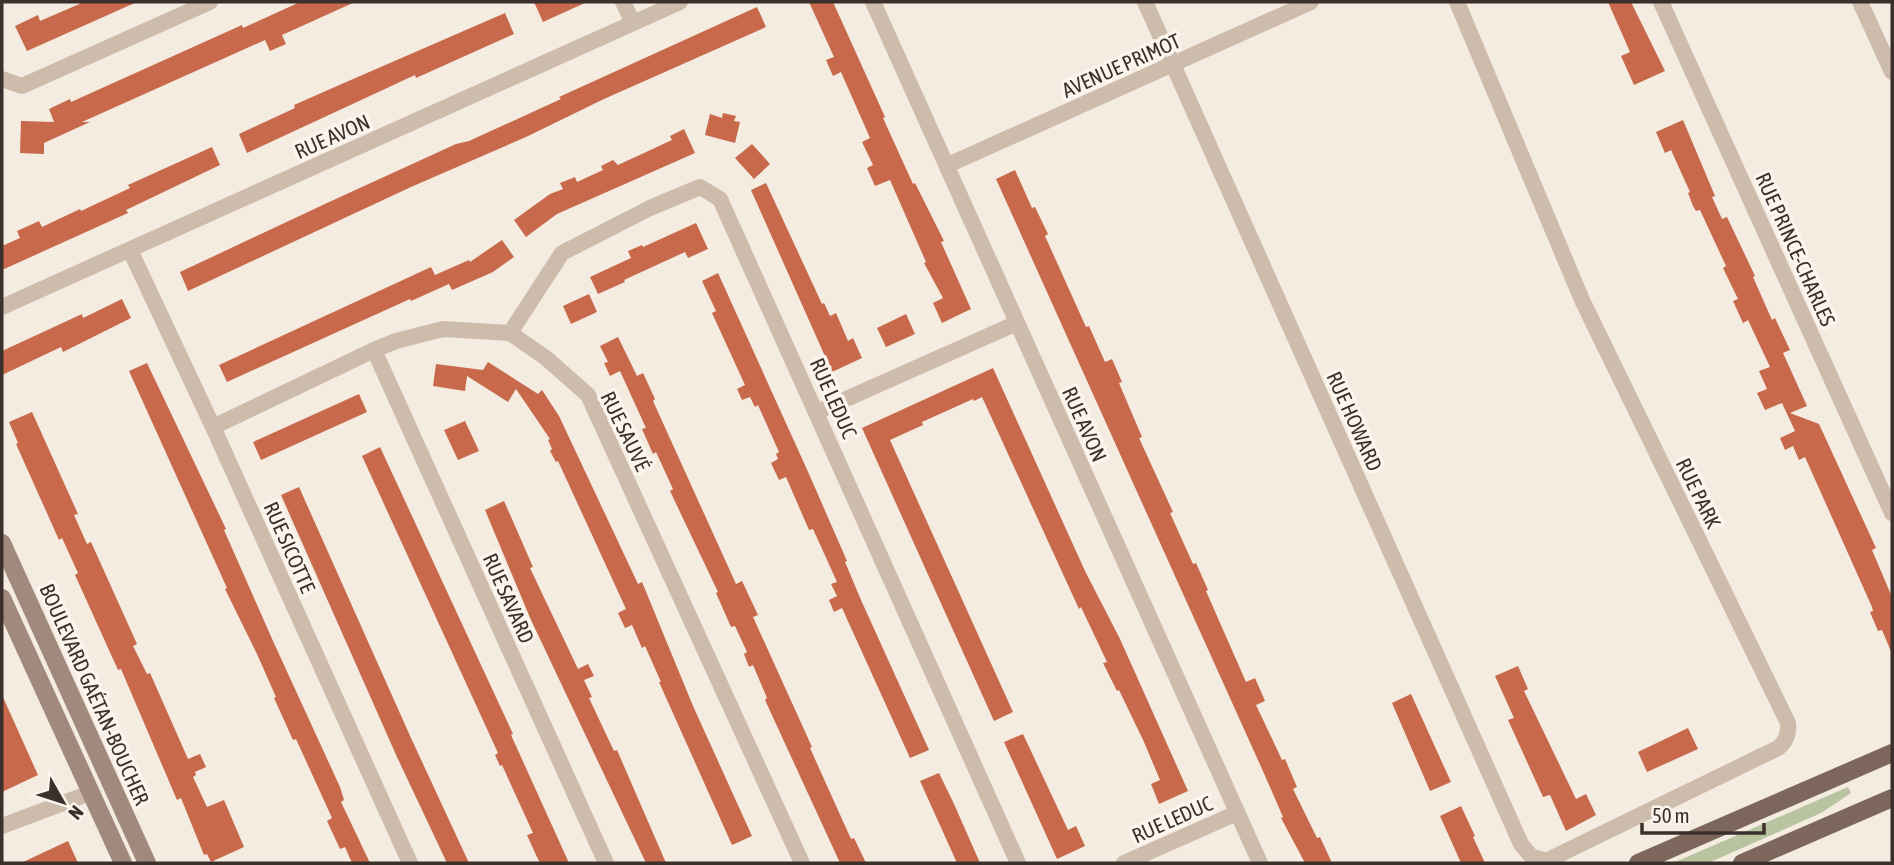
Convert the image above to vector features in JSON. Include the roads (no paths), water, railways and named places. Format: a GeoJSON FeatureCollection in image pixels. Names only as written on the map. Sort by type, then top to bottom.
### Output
{"type":"FeatureCollection","features":[{"type":"Feature","properties":{"kind":"main road","name":"BOULEVARD GAÉTAN-BOUCHER"},"geometry":{"type":"LineString","coordinates":[[2,543],[147,863]]}},
{"type":"Feature","properties":{"kind":"main road"},"geometry":{"type":"LineString","coordinates":[[2,598],[122,863]]}},
{"type":"Feature","properties":{"kind":"main road"},"geometry":{"type":"LineString","coordinates":[[1638,863],[1892,752]]}},
{"type":"Feature","properties":{"kind":"main road"},"geometry":{"type":"LineString","coordinates":[[1742,863],[1892,798]]}},
{"type":"Feature","properties":{"kind":"street"},"geometry":{"type":"LineString","coordinates":[[2,79],[22,86],[210,2]]}},
{"type":"Feature","properties":{"kind":"street"},"geometry":{"type":"LineString","coordinates":[[623,2],[632,23]]}},
{"type":"Feature","properties":{"kind":"street","name":"RUE AVON"},"geometry":{"type":"LineString","coordinates":[[2,307],[680,2]]}},
{"type":"Feature","properties":{"kind":"street","name":"RUE AVON"},"geometry":{"type":"LineString","coordinates":[[873,2],[1259,863]]}},
{"type":"Feature","properties":{"kind":"street","name":"RUE HOWARD"},"geometry":{"type":"LineString","coordinates":[[1145,2],[1515,832],[1531,856]]}},
{"type":"Feature","properties":{"kind":"street","name":"AVENUE PRIMOT"},"geometry":{"type":"LineString","coordinates":[[948,165],[1311,2]]}},
{"type":"Feature","properties":{"kind":"street","name":"RUE PARK"},"geometry":{"type":"LineString","coordinates":[[1457,2],[1582,300],[1788,723],[1784,744],[1778,748],[1546,861],[1531,856]]}},
{"type":"Feature","properties":{"kind":"street","name":"RUE PRINCE-CHARLES"},"geometry":{"type":"LineString","coordinates":[[1661,2],[1892,513]]}},
{"type":"Feature","properties":{"kind":"street"},"geometry":{"type":"LineString","coordinates":[[1860,2],[1892,72]]}},
{"type":"Feature","properties":{"kind":"street","name":"RUE LEDUC"},"geometry":{"type":"LineString","coordinates":[[510,333],[562,253],[650,208],[700,187],[720,199],[1018,863]]}},
{"type":"Feature","properties":{"kind":"street","name":"RUE SICOTTE"},"geometry":{"type":"LineString","coordinates":[[130,250],[410,863]]}},
{"type":"Feature","properties":{"kind":"street"},"geometry":{"type":"LineString","coordinates":[[817,412],[1017,323]]}},
{"type":"Feature","properties":{"kind":"street"},"geometry":{"type":"LineString","coordinates":[[213,427],[396,341],[443,329],[510,333]]}},
{"type":"Feature","properties":{"kind":"street","name":"RUE SAUVÉ"},"geometry":{"type":"LineString","coordinates":[[510,333],[546,358],[587,395],[802,863]]}},
{"type":"Feature","properties":{"kind":"street","name":"RUE SAVARD"},"geometry":{"type":"LineString","coordinates":[[374,350],[606,863]]}},
{"type":"Feature","properties":{"kind":"street"},"geometry":{"type":"LineString","coordinates":[[2,826],[90,793]]}},
{"type":"Feature","properties":{"kind":"street","name":"RUE LEDUC"},"geometry":{"type":"LineString","coordinates":[[1124,863],[1237,814]]}}]}
